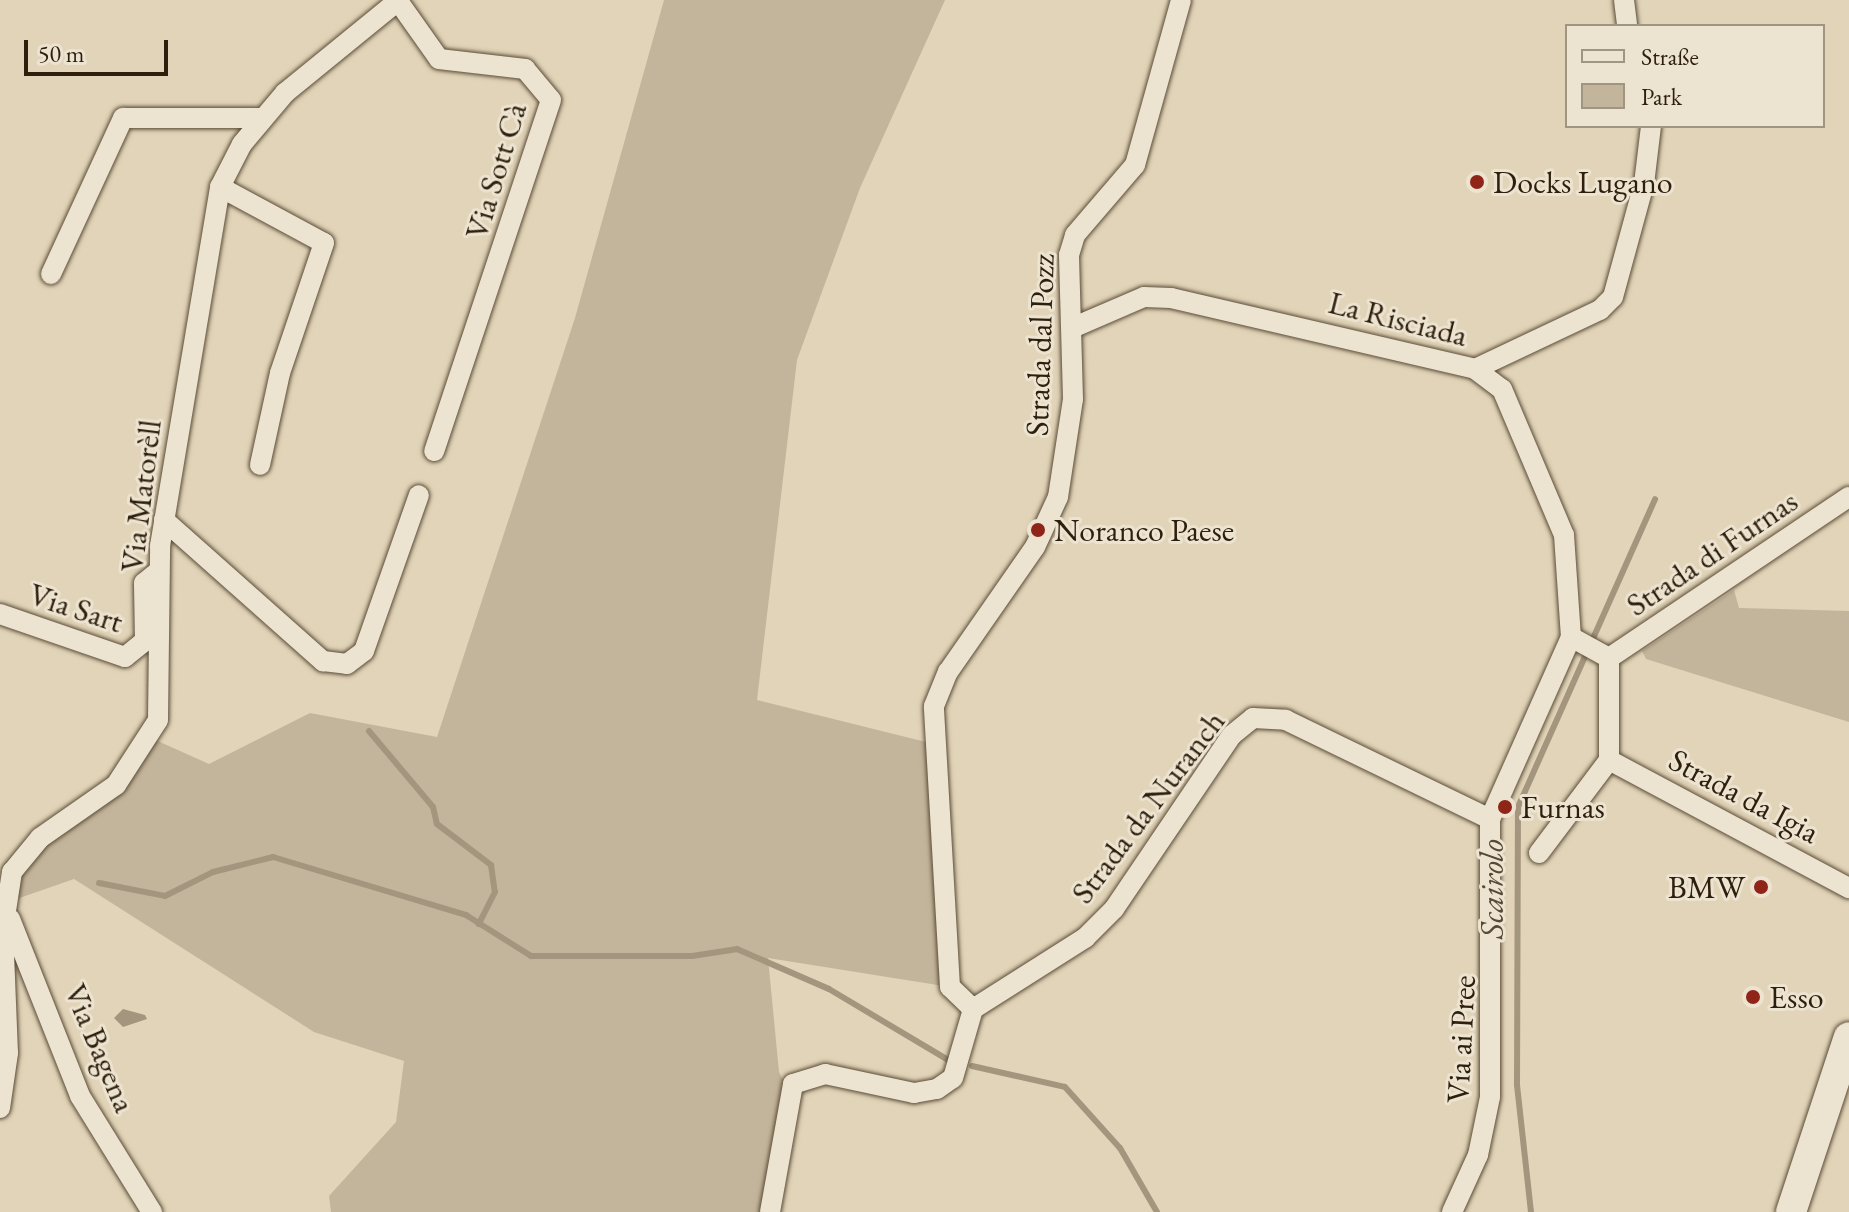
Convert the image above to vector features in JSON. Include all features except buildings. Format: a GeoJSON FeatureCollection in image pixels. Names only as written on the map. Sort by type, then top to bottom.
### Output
{"type":"FeatureCollection","features":[{"type":"Feature","properties":{"kind":"main road"},"geometry":{"type":"LineString","coordinates":[[1791,1212],[1849,1037]]}},
{"type":"Feature","properties":{"kind":"street","name":"Via Matorèll"},"geometry":{"type":"LineString","coordinates":[[0,1108],[8,1053],[5,971],[12,872],[26,850],[103,798],[151,738],[163,678],[159,571],[164,520],[220,187],[262,118],[325,56],[399,0]]}},
{"type":"Feature","properties":{"kind":"street","name":"Via Sott Cà"},"geometry":{"type":"LineString","coordinates":[[399,0],[439,59],[525,69],[551,100],[434,451]]}},
{"type":"Feature","properties":{"kind":"street","name":"Strada dal Pozz"},"geometry":{"type":"LineString","coordinates":[[973,1009],[950,987],[934,706],[948,672],[1035,547],[1058,497],[1068,446],[1075,235],[1135,165],[1181,0]]}},
{"type":"Feature","properties":{"kind":"street"},"geometry":{"type":"LineString","coordinates":[[1624,0],[1627,24]]}},
{"type":"Feature","properties":{"kind":"street"},"geometry":{"type":"LineString","coordinates":[[51,274],[123,118],[262,118]]}},
{"type":"Feature","properties":{"kind":"street"},"geometry":{"type":"LineString","coordinates":[[1475,369],[1600,310],[1613,297],[1644,184],[1651,128]]}},
{"type":"Feature","properties":{"kind":"street"},"geometry":{"type":"LineString","coordinates":[[220,187],[324,243],[280,373],[260,465]]}},
{"type":"Feature","properties":{"kind":"street","name":"La Risciada"},"geometry":{"type":"LineString","coordinates":[[1072,328],[1144,297],[1171,298],[1475,369],[1502,389],[1564,535],[1571,637]]}},
{"type":"Feature","properties":{"kind":"street"},"geometry":{"type":"LineString","coordinates":[[164,520],[323,661],[347,664],[364,651],[419,495]]}},
{"type":"Feature","properties":{"kind":"street","name":"Strada di Furnas"},"geometry":{"type":"LineString","coordinates":[[1609,658],[1849,497]]}},
{"type":"Feature","properties":{"kind":"street","name":"Via Sart"},"geometry":{"type":"LineString","coordinates":[[0,614],[125,657],[145,641],[144,583],[159,571]]}},
{"type":"Feature","properties":{"kind":"street"},"geometry":{"type":"LineString","coordinates":[[1539,853],[1609,760],[1609,658],[1571,637]]}},
{"type":"Feature","properties":{"kind":"street","name":"Via ai Pree"},"geometry":{"type":"LineString","coordinates":[[1452,1212],[1478,1155],[1490,1097],[1490,819],[1571,637]]}},
{"type":"Feature","properties":{"kind":"street","name":"Strada da Nuranch"},"geometry":{"type":"LineString","coordinates":[[973,1009],[1085,938],[1114,909],[1232,735],[1253,718],[1286,720],[1490,819]]}},
{"type":"Feature","properties":{"kind":"street","name":"Strada da Igia"},"geometry":{"type":"LineString","coordinates":[[1609,760],[1762,837],[1849,888]]}},
{"type":"Feature","properties":{"kind":"street","name":"Via Bagena"},"geometry":{"type":"LineString","coordinates":[[8,902],[15,938],[35,970],[80,1096],[152,1212]]}},
{"type":"Feature","properties":{"kind":"street"},"geometry":{"type":"LineString","coordinates":[[5,971],[35,970]]}},
{"type":"Feature","properties":{"kind":"street"},"geometry":{"type":"LineString","coordinates":[[770,1212],[789,1092],[798,1079],[837,1075],[914,1093],[937,1089],[953,1078],[973,1009]]}},
{"type":"Feature","properties":{"kind":"green space"},"geometry":{"type":"Polygon","coordinates":[[[664,0],[945,0],[860,188],[797,360],[757,700],[934,744],[950,987],[768,958],[779,1072],[789,1092],[770,1212],[331,1212],[329,1196],[396,1122],[404,1061],[314,1032],[74,879],[8,902],[12,872],[83,812],[151,738],[209,764],[310,713],[437,737],[575,318],[664,0]]]}},
{"type":"Feature","properties":{"kind":"green space"},"geometry":{"type":"Polygon","coordinates":[[[1734,590],[1739,608],[1849,611],[1849,722],[1646,659],[1642,651],[1734,590]]]}},
{"type":"Feature","properties":{"kind":"shaded area"},"geometry":{"type":"Polygon","coordinates":[[[123,1009],[145,1015],[147,1019],[123,1027],[114,1018],[123,1009]]]}},
{"type":"Feature","properties":{"kind":"waterway","name":"Scairolo"},"geometry":{"type":"LineString","coordinates":[[1531,1212],[1517,1085],[1518,807],[1655,499]]}},
{"type":"Feature","properties":{"kind":"waterway"},"geometry":{"type":"LineString","coordinates":[[369,731],[433,807],[437,824],[491,865],[495,892],[479,924]]}},
{"type":"Feature","properties":{"kind":"waterway"},"geometry":{"type":"LineString","coordinates":[[99,883],[165,896],[213,872],[273,857],[466,915],[531,956],[692,956],[737,949],[829,989],[950,1061]]}},
{"type":"Feature","properties":{"kind":"waterway"},"geometry":{"type":"LineString","coordinates":[[972,1066],[1065,1087],[1120,1148],[1157,1212]]}},
{"type":"Feature","properties":{"kind":"place","name":"Docks Lugano"},"geometry":{"type":"Point","coordinates":[1477,182]}},
{"type":"Feature","properties":{"kind":"place","name":"Noranco Paese"},"geometry":{"type":"Point","coordinates":[1038,530]}},
{"type":"Feature","properties":{"kind":"place","name":"Furnas"},"geometry":{"type":"Point","coordinates":[1505,807]}},
{"type":"Feature","properties":{"kind":"place","name":"BMW"},"geometry":{"type":"Point","coordinates":[1761,887]}},
{"type":"Feature","properties":{"kind":"place","name":"Esso"},"geometry":{"type":"Point","coordinates":[1753,997]}}]}
